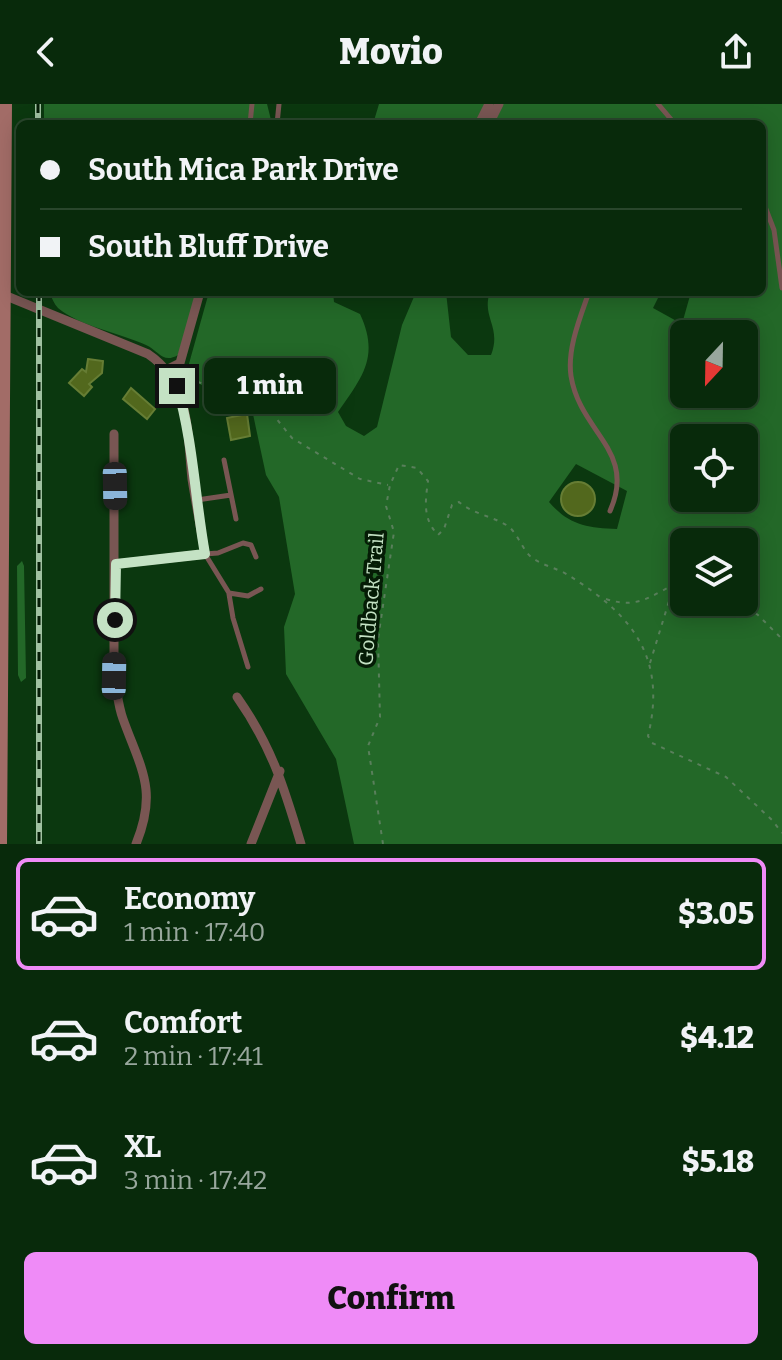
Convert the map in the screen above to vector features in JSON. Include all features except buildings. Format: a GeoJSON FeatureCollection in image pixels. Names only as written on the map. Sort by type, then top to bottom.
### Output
{"type":"FeatureCollection","features":[{"type":"Feature","properties":{"kind":"main road"},"geometry":{"type":"LineString","coordinates":[[0,844],[2,175],[5,104]]}},
{"type":"Feature","properties":{"kind":"street"},"geometry":{"type":"LineString","coordinates":[[2,294],[148,354],[166,370],[177,386],[187,419],[205,554],[116,564]]}},
{"type":"Feature","properties":{"kind":"street"},"geometry":{"type":"LineString","coordinates":[[166,370],[180,363],[199,296]]}},
{"type":"Feature","properties":{"kind":"street"},"geometry":{"type":"LineString","coordinates":[[114,434],[114,676],[121,715],[146,777],[144,825],[136,844]]}},
{"type":"Feature","properties":{"kind":"street"},"geometry":{"type":"LineString","coordinates":[[237,697],[258,727],[280,771],[301,844]]}},
{"type":"Feature","properties":{"kind":"street"},"geometry":{"type":"LineString","coordinates":[[251,844],[280,771]]}},
{"type":"Feature","properties":{"kind":"lane"},"geometry":{"type":"LineString","coordinates":[[658,104],[672,120]]}},
{"type":"Feature","properties":{"kind":"lane"},"geometry":{"type":"LineString","coordinates":[[766,209],[774,230],[782,288]]}},
{"type":"Feature","properties":{"kind":"lane"},"geometry":{"type":"LineString","coordinates":[[588,296],[571,352],[571,374],[582,408],[619,471],[618,491],[610,511]]}},
{"type":"Feature","properties":{"kind":"lane"},"geometry":{"type":"LineString","coordinates":[[224,460],[236,519]]}},
{"type":"Feature","properties":{"kind":"lane"},"geometry":{"type":"LineString","coordinates":[[196,500],[231,495]]}},
{"type":"Feature","properties":{"kind":"lane"},"geometry":{"type":"LineString","coordinates":[[248,667],[229,593],[205,554],[218,553],[243,543],[251,545],[256,557]]}},
{"type":"Feature","properties":{"kind":"lane"},"geometry":{"type":"LineString","coordinates":[[229,593],[252,596],[261,589]]}},
{"type":"Feature","properties":{"kind":"path"},"geometry":{"type":"LineString","coordinates":[[166,370],[271,412],[292,438],[360,479],[390,485],[399,465],[417,468],[428,481],[425,503],[427,524],[438,535],[444,529],[452,505],[459,502],[512,529],[530,556],[565,573],[605,599],[616,603],[644,602],[670,586]]}},
{"type":"Feature","properties":{"kind":"path","name":"Goldback Trail"},"geometry":{"type":"LineString","coordinates":[[383,844],[368,746],[380,717],[378,639],[394,532],[386,506],[390,485]]}},
{"type":"Feature","properties":{"kind":"path"},"geometry":{"type":"LineString","coordinates":[[650,663],[660,640],[670,594]]}},
{"type":"Feature","properties":{"kind":"path"},"geometry":{"type":"LineString","coordinates":[[605,599],[635,635],[650,663],[655,687],[648,736],[652,743],[726,777],[782,833]]}},
{"type":"Feature","properties":{"kind":"path"},"geometry":{"type":"LineString","coordinates":[[758,615],[782,639]]}},
{"type":"Feature","properties":{"kind":"green space"},"geometry":{"type":"Polygon","coordinates":[[[44,104],[267,104],[271,120],[44,120],[44,104]]]}},
{"type":"Feature","properties":{"kind":"green space"},"geometry":{"type":"Polygon","coordinates":[[[379,104],[485,104],[477,120],[374,120],[379,104]]]}},
{"type":"Feature","properties":{"kind":"green space"},"geometry":{"type":"Polygon","coordinates":[[[492,104],[782,104],[782,844],[354,844],[336,759],[286,674],[284,627],[295,594],[279,497],[266,475],[251,405],[185,378],[208,296],[333,296],[334,302],[360,314],[368,343],[366,366],[338,412],[346,426],[364,436],[377,427],[402,325],[414,296],[446,296],[451,337],[468,355],[491,355],[494,337],[488,308],[489,296],[659,296],[653,308],[675,320],[670,320],[670,408],[758,408],[758,320],[683,320],[690,296],[766,296],[766,120],[483,120],[492,104]],[[576,464],[549,502],[564,516],[579,524],[617,529],[627,491],[576,464]]]}},
{"type":"Feature","properties":{"kind":"green space"},"geometry":{"type":"Polygon","coordinates":[[[51,296],[196,296],[178,355],[168,358],[146,345],[88,324],[57,306],[51,296]]]}},
{"type":"Feature","properties":{"kind":"green space"},"geometry":{"type":"Polygon","coordinates":[[[22,561],[26,678],[21,682],[18,675],[17,566],[22,561]]]}},
{"type":"Feature","properties":{"kind":"railway"},"geometry":{"type":"LineString","coordinates":[[38,104],[38,120]]}},
{"type":"Feature","properties":{"kind":"railway"},"geometry":{"type":"LineString","coordinates":[[39,296],[39,844]]}},
{"type":"Feature","properties":{"kind":"route"},"geometry":{"type":"LineString","coordinates":[[115,620],[116,564],[205,554],[192,478],[187,419],[177,386]]}}]}
